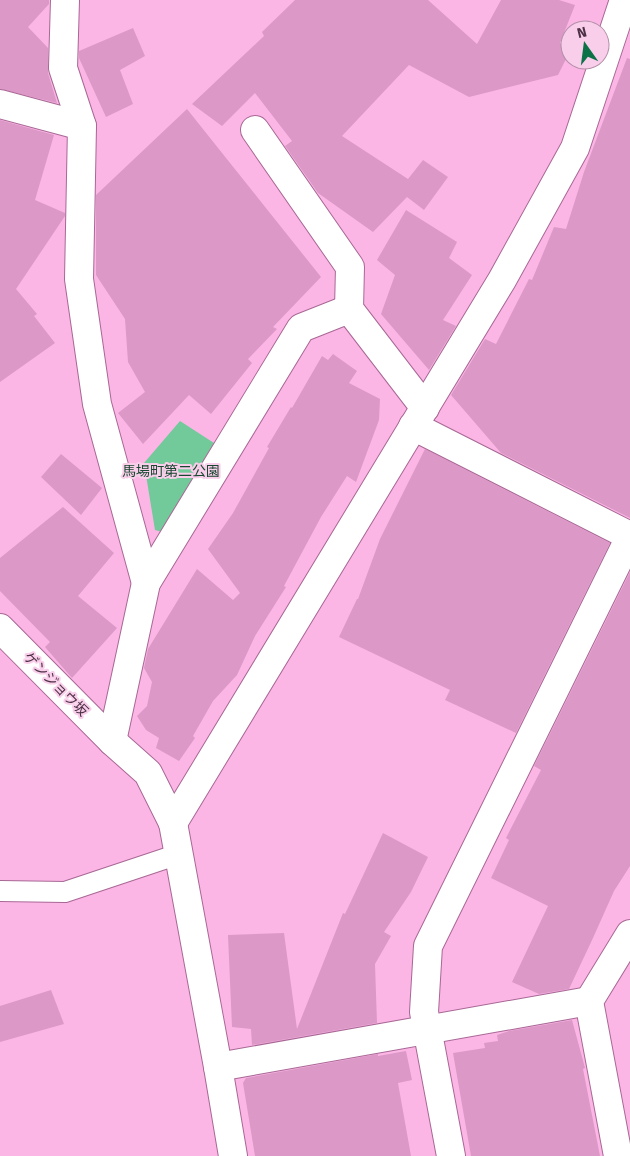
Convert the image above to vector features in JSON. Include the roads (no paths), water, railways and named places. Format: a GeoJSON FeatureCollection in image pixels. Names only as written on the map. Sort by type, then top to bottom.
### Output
{"type":"FeatureCollection","features":[{"type":"Feature","properties":{"kind":"street"},"geometry":{"type":"LineString","coordinates":[[65,0],[63,68],[82,126],[79,279],[97,404],[146,584]]}},
{"type":"Feature","properties":{"kind":"street"},"geometry":{"type":"LineString","coordinates":[[173,823],[502,280],[575,148],[620,44],[624,0]]}},
{"type":"Feature","properties":{"kind":"street"},"geometry":{"type":"LineString","coordinates":[[0,104],[82,126]]}},
{"type":"Feature","properties":{"kind":"street"},"geometry":{"type":"LineString","coordinates":[[256,130],[350,267],[349,309],[419,417],[630,537],[428,946],[424,1012],[451,1156]]}},
{"type":"Feature","properties":{"kind":"street"},"geometry":{"type":"LineString","coordinates":[[112,741],[146,584],[301,328],[349,309]]}},
{"type":"Feature","properties":{"kind":"street","name":"ゲンジョウ坂"},"geometry":{"type":"LineString","coordinates":[[0,628],[112,741],[148,773],[173,823],[233,1156]]}},
{"type":"Feature","properties":{"kind":"street"},"geometry":{"type":"LineString","coordinates":[[618,1156],[589,1001],[630,934]]}},
{"type":"Feature","properties":{"kind":"street"},"geometry":{"type":"LineString","coordinates":[[218,1067],[589,1001]]}},
{"type":"Feature","properties":{"kind":"lane"},"geometry":{"type":"LineString","coordinates":[[0,891],[65,892],[179,854]]}},
{"type":"Feature","properties":{"kind":"park label","name":"馬場町第二公園"},"geometry":{"type":"Point","coordinates":[171,471]}}]}
